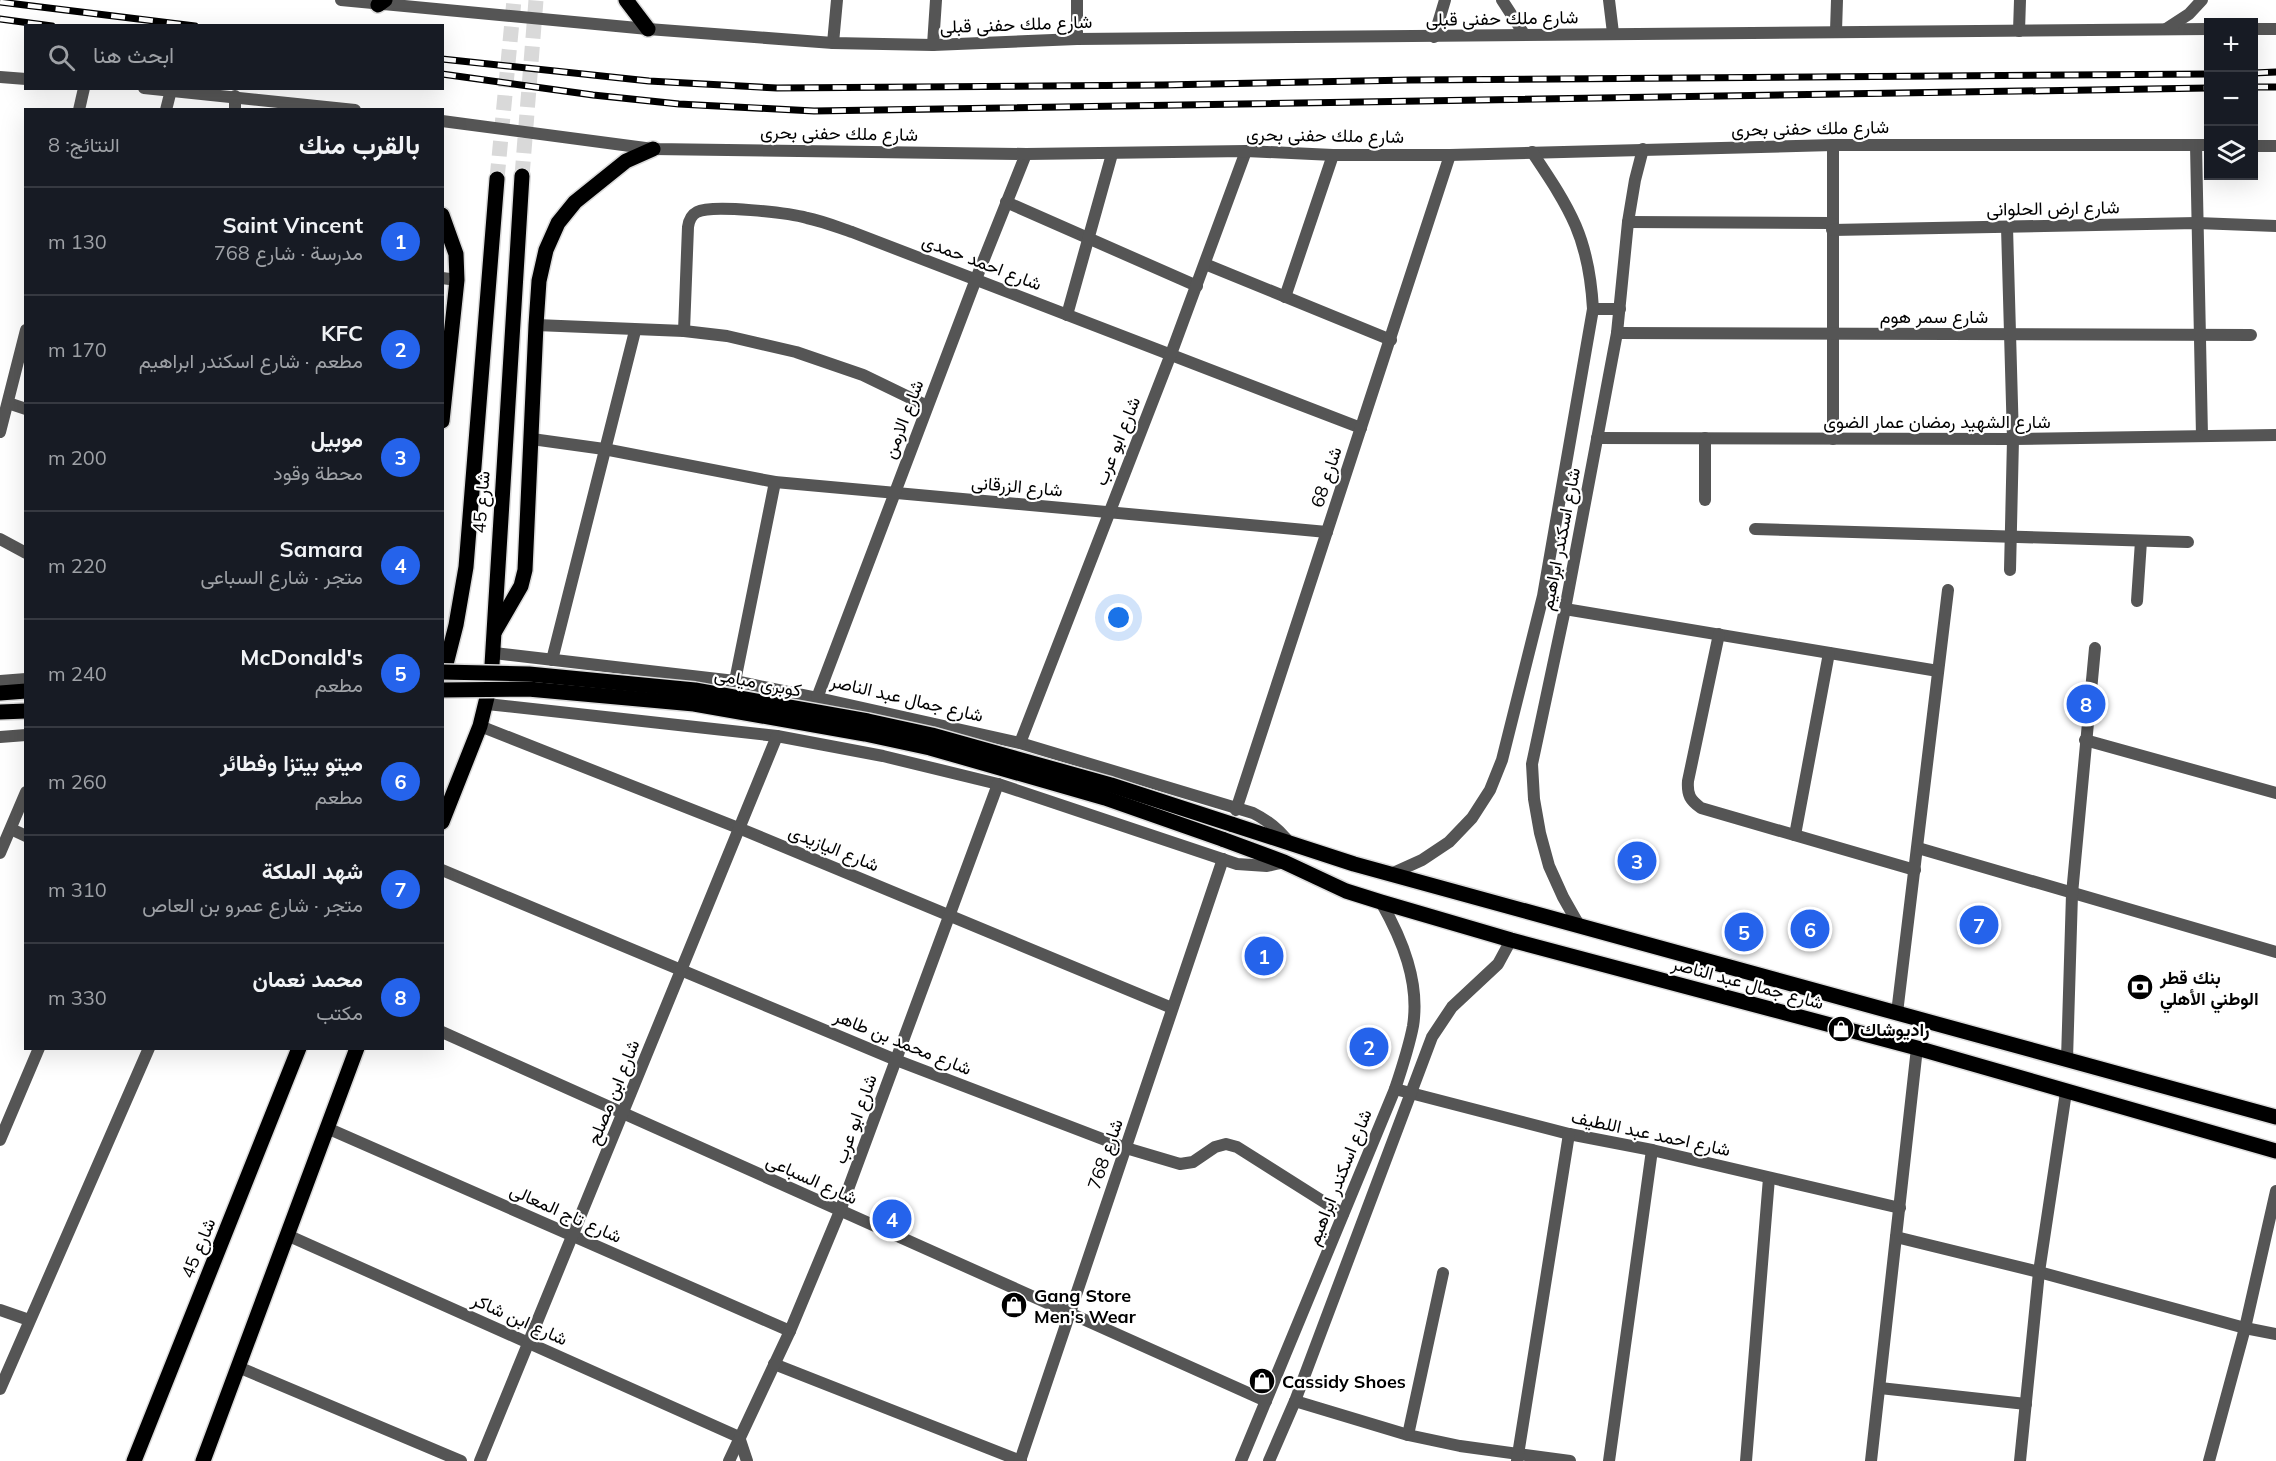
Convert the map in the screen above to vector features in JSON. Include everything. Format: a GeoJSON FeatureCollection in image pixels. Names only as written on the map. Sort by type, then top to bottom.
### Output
{"type":"FeatureCollection","features":[{"type":"Feature","properties":{"kind":"main road"},"geometry":{"type":"LineString","coordinates":[[626,0],[648,30]]}},
{"type":"Feature","properties":{"kind":"main road"},"geometry":{"type":"LineString","coordinates":[[494,633],[521,586],[525,570],[536,325],[539,280],[546,250],[558,223],[575,202],[626,161],[653,149]]}},
{"type":"Feature","properties":{"kind":"main road","name":"شارع 45"},"geometry":{"type":"LineString","coordinates":[[444,817],[487,704],[494,653],[522,176]]}},
{"type":"Feature","properties":{"kind":"main road","name":"شارع 45"},"geometry":{"type":"LineString","coordinates":[[446,652],[456,625],[466,567],[497,179]]}},
{"type":"Feature","properties":{"kind":"main road"},"geometry":{"type":"LineString","coordinates":[[444,221],[456,254],[450,279],[444,385]]}},
{"type":"Feature","properties":{"kind":"main road"},"geometry":{"type":"LineString","coordinates":[[444,617],[456,625]]}},
{"type":"Feature","properties":{"kind":"main road","name":"كوبرى ميامى"},"geometry":{"type":"LineString","coordinates":[[444,672],[529,674],[695,690],[868,721],[932,735],[1234,817]]}},
{"type":"Feature","properties":{"kind":"main road","name":"كوبرى ميامى"},"geometry":{"type":"LineString","coordinates":[[444,690],[528,689],[694,705],[865,735],[930,748],[1105,798],[1222,839]]}},
{"type":"Feature","properties":{"kind":"main road"},"geometry":{"type":"LineString","coordinates":[[0,693],[24,691]]}},
{"type":"Feature","properties":{"kind":"main road"},"geometry":{"type":"LineString","coordinates":[[0,712],[24,711]]}},
{"type":"Feature","properties":{"kind":"main road","name":"شارع جمال عبد الناصر"},"geometry":{"type":"LineString","coordinates":[[1234,817],[1291,845],[1580,927],[2276,1117]]}},
{"type":"Feature","properties":{"kind":"main road","name":"شارع جمال عبد الناصر"},"geometry":{"type":"LineString","coordinates":[[1222,839],[1284,862],[1346,891],[1381,902],[1511,940],[1917,1048],[2276,1151]]}},
{"type":"Feature","properties":{"kind":"main road","name":"شارع 45"},"geometry":{"type":"LineString","coordinates":[[134,1461],[297,1050]]}},
{"type":"Feature","properties":{"kind":"main road"},"geometry":{"type":"LineString","coordinates":[[203,1461],[356,1050]]}},
{"type":"Feature","properties":{"kind":"street","name":"شارع ملك حفنى قبلى"},"geometry":{"type":"LineString","coordinates":[[341,0],[382,2],[648,30],[833,43],[933,45],[1077,39],[2204,29]]}},
{"type":"Feature","properties":{"kind":"street"},"geometry":{"type":"LineString","coordinates":[[833,43],[837,0]]}},
{"type":"Feature","properties":{"kind":"street"},"geometry":{"type":"LineString","coordinates":[[933,45],[936,0]]}},
{"type":"Feature","properties":{"kind":"street"},"geometry":{"type":"LineString","coordinates":[[1077,0],[1077,39]]}},
{"type":"Feature","properties":{"kind":"street"},"geometry":{"type":"LineString","coordinates":[[1434,37],[1445,0]]}},
{"type":"Feature","properties":{"kind":"street"},"geometry":{"type":"LineString","coordinates":[[1502,0],[1524,34]]}},
{"type":"Feature","properties":{"kind":"street"},"geometry":{"type":"LineString","coordinates":[[1609,0],[1613,33]]}},
{"type":"Feature","properties":{"kind":"street"},"geometry":{"type":"LineString","coordinates":[[1836,31],[1837,0]]}},
{"type":"Feature","properties":{"kind":"street"},"geometry":{"type":"LineString","coordinates":[[2019,31],[2020,0]]}},
{"type":"Feature","properties":{"kind":"street"},"geometry":{"type":"LineString","coordinates":[[2165,29],[2189,14],[2202,0]]}},
{"type":"Feature","properties":{"kind":"street"},"geometry":{"type":"LineString","coordinates":[[2258,29],[2276,29]]}},
{"type":"Feature","properties":{"kind":"street"},"geometry":{"type":"LineString","coordinates":[[0,77],[24,80]]}},
{"type":"Feature","properties":{"kind":"street"},"geometry":{"type":"LineString","coordinates":[[79,108],[84,90]]}},
{"type":"Feature","properties":{"kind":"street"},"geometry":{"type":"LineString","coordinates":[[166,108],[171,90],[338,108]]}},
{"type":"Feature","properties":{"kind":"street"},"geometry":{"type":"LineString","coordinates":[[235,96],[235,108]]}},
{"type":"Feature","properties":{"kind":"street","name":"شارع ملك حفنى بحرى"},"geometry":{"type":"LineString","coordinates":[[444,121],[653,149],[1026,154],[1246,151],[1333,155],[1450,155],[1833,145],[2202,146]]}},
{"type":"Feature","properties":{"kind":"street"},"geometry":{"type":"LineString","coordinates":[[1833,145],[1833,439]]}},
{"type":"Feature","properties":{"kind":"street"},"geometry":{"type":"LineString","coordinates":[[2202,146],[2197,223],[2202,436]]}},
{"type":"Feature","properties":{"kind":"street"},"geometry":{"type":"LineString","coordinates":[[2258,146],[2276,146]]}},
{"type":"Feature","properties":{"kind":"street","name":"شارع اسكندر ابراهيم"},"geometry":{"type":"LineString","coordinates":[[1580,927],[1563,897],[1546,855],[1534,799],[1532,764],[1565,609],[1617,333],[1628,222],[1643,149]]}},
{"type":"Feature","properties":{"kind":"street","name":"شارع ابو عرب"},"geometry":{"type":"LineString","coordinates":[[1020,743],[1197,286],[1246,151]]}},
{"type":"Feature","properties":{"kind":"street","name":"شارع اسكندر ابراهيم"},"geometry":{"type":"LineString","coordinates":[[1391,873],[1422,860],[1449,842],[1472,818],[1490,790],[1502,760],[1543,596],[1593,309],[1591,275],[1584,243],[1571,212],[1532,152]]}},
{"type":"Feature","properties":{"kind":"street","name":"شارع الارمن"},"geometry":{"type":"LineString","coordinates":[[817,698],[927,406],[1026,154]]}},
{"type":"Feature","properties":{"kind":"street"},"geometry":{"type":"LineString","coordinates":[[1067,315],[1112,154]]}},
{"type":"Feature","properties":{"kind":"street"},"geometry":{"type":"LineString","coordinates":[[1285,297],[1333,155]]}},
{"type":"Feature","properties":{"kind":"street","name":"شارع 68"},"geometry":{"type":"LineString","coordinates":[[1234,817],[1450,155]]}},
{"type":"Feature","properties":{"kind":"street"},"geometry":{"type":"LineString","coordinates":[[1006,202],[1197,286]]}},
{"type":"Feature","properties":{"kind":"street","name":"شارع احمد حمدى"},"geometry":{"type":"LineString","coordinates":[[684,331],[688,227],[689,219],[695,213],[704,209],[756,211],[806,217],[852,231],[1361,428]]}},
{"type":"Feature","properties":{"kind":"street","name":"شارع ارض الحلوانى"},"geometry":{"type":"LineString","coordinates":[[1628,222],[1832,226],[2007,227],[2197,223],[2276,226]]}},
{"type":"Feature","properties":{"kind":"street"},"geometry":{"type":"LineString","coordinates":[[2007,227],[2013,439],[2010,570]]}},
{"type":"Feature","properties":{"kind":"street"},"geometry":{"type":"LineString","coordinates":[[1205,264],[1390,340]]}},
{"type":"Feature","properties":{"kind":"street"},"geometry":{"type":"LineString","coordinates":[[1593,309],[1620,309]]}},
{"type":"Feature","properties":{"kind":"street"},"geometry":{"type":"LineString","coordinates":[[536,325],[635,331],[684,331],[727,336],[796,352],[863,375],[927,406]]}},
{"type":"Feature","properties":{"kind":"street"},"geometry":{"type":"LineString","coordinates":[[552,660],[635,331]]}},
{"type":"Feature","properties":{"kind":"street","name":"شارع سمر هوم"},"geometry":{"type":"LineString","coordinates":[[1617,333],[2252,335]]}},
{"type":"Feature","properties":{"kind":"street"},"geometry":{"type":"LineString","coordinates":[[0,432],[24,338]]}},
{"type":"Feature","properties":{"kind":"street"},"geometry":{"type":"LineString","coordinates":[[8,403],[24,408]]}},
{"type":"Feature","properties":{"kind":"street","name":"شارع الشهيد رمضان عمار الضوى"},"geometry":{"type":"LineString","coordinates":[[1598,438],[2013,439],[2276,435]]}},
{"type":"Feature","properties":{"kind":"street"},"geometry":{"type":"LineString","coordinates":[[1705,438],[1705,500]]}},
{"type":"Feature","properties":{"kind":"street","name":"شارع الزرقانى"},"geometry":{"type":"LineString","coordinates":[[532,439],[604,449],[775,482],[1327,532]]}},
{"type":"Feature","properties":{"kind":"street"},"geometry":{"type":"LineString","coordinates":[[735,681],[775,482]]}},
{"type":"Feature","properties":{"kind":"street"},"geometry":{"type":"LineString","coordinates":[[1755,529],[2188,542]]}},
{"type":"Feature","properties":{"kind":"street"},"geometry":{"type":"LineString","coordinates":[[0,539],[24,552]]}},
{"type":"Feature","properties":{"kind":"street"},"geometry":{"type":"LineString","coordinates":[[2137,601],[2141,541]]}},
{"type":"Feature","properties":{"kind":"street"},"geometry":{"type":"LineString","coordinates":[[1897,1013],[1948,590]]}},
{"type":"Feature","properties":{"kind":"street"},"geometry":{"type":"LineString","coordinates":[[1565,609],[1938,671]]}},
{"type":"Feature","properties":{"kind":"street"},"geometry":{"type":"LineString","coordinates":[[1719,634],[1687,792],[1692,801],[1701,808],[1915,870]]}},
{"type":"Feature","properties":{"kind":"street"},"geometry":{"type":"LineString","coordinates":[[2067,1059],[2072,894],[2095,648]]}},
{"type":"Feature","properties":{"kind":"street","name":"شارع جمال عبد الناصر"},"geometry":{"type":"LineString","coordinates":[[494,653],[735,681],[817,698],[1020,743],[1234,817]]}},
{"type":"Feature","properties":{"kind":"street"},"geometry":{"type":"LineString","coordinates":[[1795,835],[1829,653]]}},
{"type":"Feature","properties":{"kind":"street"},"geometry":{"type":"LineString","coordinates":[[0,681],[24,679]]}},
{"type":"Feature","properties":{"kind":"street"},"geometry":{"type":"LineString","coordinates":[[487,704],[777,736],[883,756],[998,783],[1223,859],[1251,866],[1267,866],[1284,862]]}},
{"type":"Feature","properties":{"kind":"street","name":"شارع اليازيدى"},"geometry":{"type":"LineString","coordinates":[[480,726],[741,829],[1172,1008]]}},
{"type":"Feature","properties":{"kind":"street"},"geometry":{"type":"LineString","coordinates":[[0,737],[24,735]]}},
{"type":"Feature","properties":{"kind":"street","name":"شارع ابن مصلح"},"geometry":{"type":"LineString","coordinates":[[480,1461],[741,829],[777,736]]}},
{"type":"Feature","properties":{"kind":"street"},"geometry":{"type":"LineString","coordinates":[[2085,740],[2276,792]]}},
{"type":"Feature","properties":{"kind":"street","name":"شارع ابو عرب"},"geometry":{"type":"LineString","coordinates":[[729,1461],[790,1331],[840,1211],[998,783]]}},
{"type":"Feature","properties":{"kind":"street"},"geometry":{"type":"LineString","coordinates":[[0,853],[24,797]]}},
{"type":"Feature","properties":{"kind":"street"},"geometry":{"type":"LineString","coordinates":[[10,829],[24,835]]}},
{"type":"Feature","properties":{"kind":"street"},"geometry":{"type":"LineString","coordinates":[[1917,848],[2276,952]]}},
{"type":"Feature","properties":{"kind":"street","name":"شارع 768"},"geometry":{"type":"LineString","coordinates":[[1021,1461],[1223,859]]}},
{"type":"Feature","properties":{"kind":"street","name":"شارع محمد بن طاهر"},"geometry":{"type":"LineString","coordinates":[[444,871],[896,1060],[1126,1148],[1180,1164],[1193,1162],[1215,1147],[1226,1144],[1238,1147],[1343,1214]]}},
{"type":"Feature","properties":{"kind":"street","name":"شارع اسكندر ابراهيم"},"geometry":{"type":"LineString","coordinates":[[1241,1461],[1395,1089],[1413,1024],[1413,992],[1408,960],[1401,940],[1381,902]]}},
{"type":"Feature","properties":{"kind":"street","name":"شارع اسكندر ابراهيم"},"geometry":{"type":"LineString","coordinates":[[1269,1461],[1295,1401],[1425,1054],[1441,1021],[1464,993],[1498,964],[1511,940]]}},
{"type":"Feature","properties":{"kind":"street","name":"شارع السباعى"},"geometry":{"type":"LineString","coordinates":[[444,1033],[1266,1401]]}},
{"type":"Feature","properties":{"kind":"street"},"geometry":{"type":"LineString","coordinates":[[1871,1461],[1917,1048]]}},
{"type":"Feature","properties":{"kind":"street"},"geometry":{"type":"LineString","coordinates":[[0,1140],[38,1050]]}},
{"type":"Feature","properties":{"kind":"street"},"geometry":{"type":"LineString","coordinates":[[0,1389],[148,1050]]}},
{"type":"Feature","properties":{"kind":"street","name":"شارع احمد عبد اللطيف"},"geometry":{"type":"LineString","coordinates":[[1395,1089],[1569,1134],[1652,1150],[1900,1208]]}},
{"type":"Feature","properties":{"kind":"street"},"geometry":{"type":"LineString","coordinates":[[2020,1461],[2039,1272],[2066,1092]]}},
{"type":"Feature","properties":{"kind":"street","name":"شارع تاج المعالى"},"geometry":{"type":"LineString","coordinates":[[327,1128],[790,1331]]}},
{"type":"Feature","properties":{"kind":"street"},"geometry":{"type":"LineString","coordinates":[[1518,1457],[1569,1134]]}},
{"type":"Feature","properties":{"kind":"street"},"geometry":{"type":"LineString","coordinates":[[1609,1461],[1652,1150]]}},
{"type":"Feature","properties":{"kind":"street"},"geometry":{"type":"LineString","coordinates":[[1746,1461],[1769,1178]]}},
{"type":"Feature","properties":{"kind":"street"},"geometry":{"type":"LineString","coordinates":[[2209,1461],[2245,1328],[2276,1191]]}},
{"type":"Feature","properties":{"kind":"street","name":"شارع ابن شاكر"},"geometry":{"type":"LineString","coordinates":[[287,1235],[739,1437]]}},
{"type":"Feature","properties":{"kind":"street"},"geometry":{"type":"LineString","coordinates":[[1896,1237],[2039,1272],[2245,1328],[2276,1334]]}},
{"type":"Feature","properties":{"kind":"street"},"geometry":{"type":"LineString","coordinates":[[1408,1435],[1443,1273]]}},
{"type":"Feature","properties":{"kind":"street"},"geometry":{"type":"LineString","coordinates":[[0,1310],[29,1320]]}},
{"type":"Feature","properties":{"kind":"street"},"geometry":{"type":"LineString","coordinates":[[774,1364],[1021,1461]]}},
{"type":"Feature","properties":{"kind":"street"},"geometry":{"type":"LineString","coordinates":[[238,1367],[461,1461]]}},
{"type":"Feature","properties":{"kind":"street"},"geometry":{"type":"LineString","coordinates":[[1880,1388],[2026,1404]]}},
{"type":"Feature","properties":{"kind":"street"},"geometry":{"type":"LineString","coordinates":[[1295,1401],[1408,1435],[1518,1457],[1570,1461]]}},
{"type":"Feature","properties":{"kind":"street"},"geometry":{"type":"LineString","coordinates":[[739,1437],[747,1461]]}},
{"type":"Feature","properties":{"kind":"tunnel"},"geometry":{"type":"LineString","coordinates":[[497,179],[514,0]]}},
{"type":"Feature","properties":{"kind":"tunnel"},"geometry":{"type":"LineString","coordinates":[[522,176],[536,0]]}},
{"type":"Feature","properties":{"kind":"railway"},"geometry":{"type":"LineString","coordinates":[[0,2],[179,24]]}},
{"type":"Feature","properties":{"kind":"railway"},"geometry":{"type":"LineString","coordinates":[[0,19],[37,24]]}},
{"type":"Feature","properties":{"kind":"railway"},"geometry":{"type":"LineString","coordinates":[[444,59],[649,81],[777,88],[1163,85],[1410,80],[2204,74]]}},
{"type":"Feature","properties":{"kind":"railway"},"geometry":{"type":"LineString","coordinates":[[2258,73],[2276,72]]}},
{"type":"Feature","properties":{"kind":"railway"},"geometry":{"type":"LineString","coordinates":[[444,74],[593,95],[679,104],[814,111],[2204,88]]}},
{"type":"Feature","properties":{"kind":"railway"},"geometry":{"type":"LineString","coordinates":[[2258,87],[2276,87]]}},
{"type":"Feature","properties":{"kind":"place","name":"محمد نعمان"},"geometry":{"type":"Point","coordinates":[2086,704]}},
{"type":"Feature","properties":{"kind":"place","name":"موبيل"},"geometry":{"type":"Point","coordinates":[1637,861]}},
{"type":"Feature","properties":{"kind":"place","name":"شهد الملكة"},"geometry":{"type":"Point","coordinates":[1979,925]}},
{"type":"Feature","properties":{"kind":"place","name":"ميتو بيتزا وفطائر"},"geometry":{"type":"Point","coordinates":[1810,929]}},
{"type":"Feature","properties":{"kind":"place","name":"McDonald's"},"geometry":{"type":"Point","coordinates":[1744,932]}},
{"type":"Feature","properties":{"kind":"place","name":"Saint Vincent"},"geometry":{"type":"Point","coordinates":[1264,956]}},
{"type":"Feature","properties":{"kind":"place","name":"بنك قطر الوطني الأهلي"},"geometry":{"type":"Point","coordinates":[2140,987]}},
{"type":"Feature","properties":{"kind":"place","name":"راديوشاك"},"geometry":{"type":"Point","coordinates":[1841,1029]}},
{"type":"Feature","properties":{"kind":"place","name":"KFC"},"geometry":{"type":"Point","coordinates":[1369,1047]}},
{"type":"Feature","properties":{"kind":"place","name":"Samara"},"geometry":{"type":"Point","coordinates":[892,1219]}},
{"type":"Feature","properties":{"kind":"place","name":"Gang Store Men's Wear"},"geometry":{"type":"Point","coordinates":[1014,1305]}},
{"type":"Feature","properties":{"kind":"place","name":"Cassidy Shoes"},"geometry":{"type":"Point","coordinates":[1262,1381]}}]}
